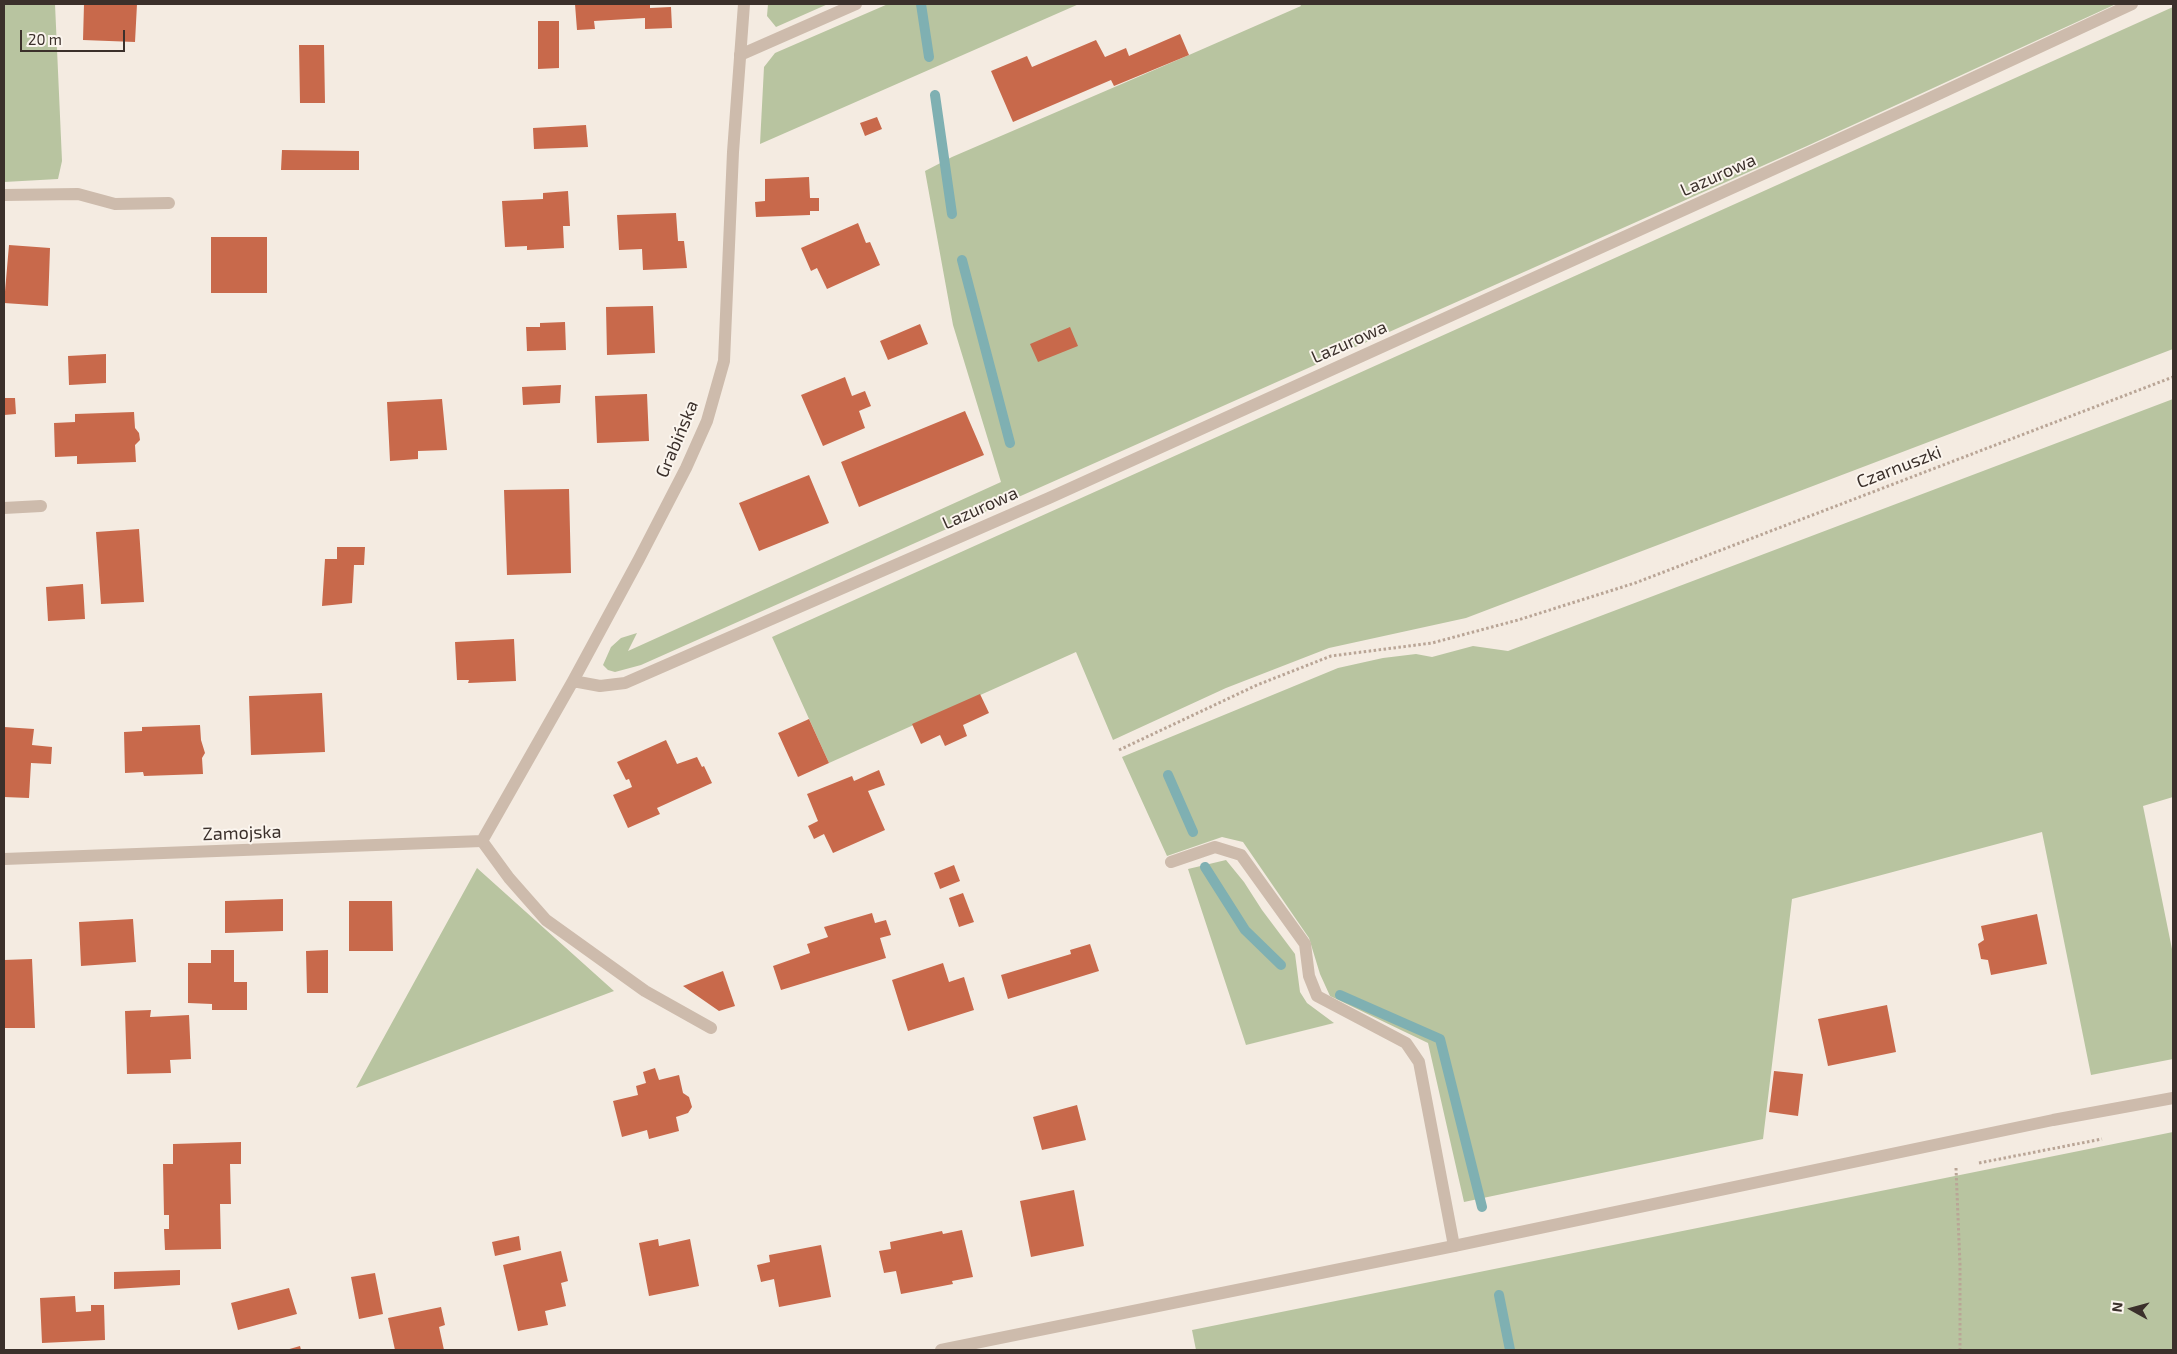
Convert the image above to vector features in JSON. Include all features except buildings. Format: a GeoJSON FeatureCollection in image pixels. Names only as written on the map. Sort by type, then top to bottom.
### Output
{"type":"FeatureCollection","features":[{"type":"Feature","properties":{"kind":"street","name":"Grabińska"},"geometry":{"type":"LineString","coordinates":[[482,841],[573,681],[686,468],[707,421],[724,361],[733,152],[744,4]]}},
{"type":"Feature","properties":{"kind":"street"},"geometry":{"type":"LineString","coordinates":[[740,55],[856,4]]}},
{"type":"Feature","properties":{"kind":"street","name":"Lazurowa"},"geometry":{"type":"LineString","coordinates":[[573,681],[600,686],[625,683],[1049,498],[2132,4]]}},
{"type":"Feature","properties":{"kind":"street"},"geometry":{"type":"LineString","coordinates":[[4,195],[78,194],[115,204],[169,203]]}},
{"type":"Feature","properties":{"kind":"street"},"geometry":{"type":"LineString","coordinates":[[4,508],[41,506]]}},
{"type":"Feature","properties":{"kind":"street"},"geometry":{"type":"LineString","coordinates":[[482,841],[509,878],[546,920],[645,991],[711,1028]]}},
{"type":"Feature","properties":{"kind":"street","name":"Zamojska"},"geometry":{"type":"LineString","coordinates":[[4,859],[482,841]]}},
{"type":"Feature","properties":{"kind":"street"},"geometry":{"type":"LineString","coordinates":[[1171,862],[1215,847],[1242,855],[1305,944],[1309,976],[1317,996],[1406,1044],[1419,1062],[1454,1246]]}},
{"type":"Feature","properties":{"kind":"street"},"geometry":{"type":"LineString","coordinates":[[941,1350],[1454,1246],[2053,1120],[2173,1098]]}},
{"type":"Feature","properties":{"kind":"path","name":"Czarnuszki"},"geometry":{"type":"LineString","coordinates":[[1119,750],[1257,685],[1331,656],[1432,643],[1518,620],[1635,583],[2173,377]]}},
{"type":"Feature","properties":{"kind":"path"},"geometry":{"type":"LineString","coordinates":[[1956,1168],[1960,1265],[1960,1350]]}},
{"type":"Feature","properties":{"kind":"green space"},"geometry":{"type":"Polygon","coordinates":[[[4,4],[55,4],[62,161],[58,179],[4,182],[4,4]]]}},
{"type":"Feature","properties":{"kind":"green space"},"geometry":{"type":"Polygon","coordinates":[[[768,4],[828,4],[776,27],[767,16],[768,4]]]}},
{"type":"Feature","properties":{"kind":"green space"},"geometry":{"type":"Polygon","coordinates":[[[888,4],[1079,4],[760,144],[764,67],[775,53],[888,4]]]}},
{"type":"Feature","properties":{"kind":"green space"},"geometry":{"type":"Polygon","coordinates":[[[1300,4],[2116,4],[1807,146],[641,665],[615,672],[608,670],[603,665],[611,647],[621,638],[637,633],[628,651],[1001,482],[953,325],[925,171],[952,157],[1301,6],[1300,4]]]}},
{"type":"Feature","properties":{"kind":"green space"},"geometry":{"type":"Polygon","coordinates":[[[2173,7],[2173,349],[1466,618],[1329,648],[1226,688],[1113,740],[1076,652],[829,763],[772,637],[2173,7]]]}},
{"type":"Feature","properties":{"kind":"green space"},"geometry":{"type":"Polygon","coordinates":[[[2173,399],[2173,797],[2143,806],[2173,954],[2173,1059],[2091,1075],[2042,832],[1792,899],[1763,1139],[1464,1202],[1428,1043],[1330,996],[1320,974],[1309,938],[1243,842],[1222,837],[1167,856],[1122,757],[1338,668],[1383,658],[1416,654],[1432,657],[1473,646],[1508,651],[2173,399]]]}},
{"type":"Feature","properties":{"kind":"green space"},"geometry":{"type":"Polygon","coordinates":[[[1226,860],[1295,954],[1300,992],[1307,1003],[1334,1023],[1246,1045],[1188,869],[1226,860]]]}},
{"type":"Feature","properties":{"kind":"green space"},"geometry":{"type":"Polygon","coordinates":[[[477,868],[614,991],[356,1088],[477,868]]]}},
{"type":"Feature","properties":{"kind":"green space"},"geometry":{"type":"Polygon","coordinates":[[[2173,1132],[2173,1350],[1196,1350],[1192,1330],[2173,1132]]]}},
{"type":"Feature","properties":{"kind":"waterway"},"geometry":{"type":"LineString","coordinates":[[921,4],[929,57]]}},
{"type":"Feature","properties":{"kind":"waterway"},"geometry":{"type":"LineString","coordinates":[[935,95],[952,214]]}},
{"type":"Feature","properties":{"kind":"waterway"},"geometry":{"type":"LineString","coordinates":[[962,260],[1010,443]]}},
{"type":"Feature","properties":{"kind":"waterway"},"geometry":{"type":"LineString","coordinates":[[1168,775],[1193,832]]}},
{"type":"Feature","properties":{"kind":"waterway"},"geometry":{"type":"LineString","coordinates":[[1205,867],[1245,930],[1281,965]]}},
{"type":"Feature","properties":{"kind":"waterway"},"geometry":{"type":"LineString","coordinates":[[1340,995],[1440,1039],[1482,1207]]}},
{"type":"Feature","properties":{"kind":"waterway"},"geometry":{"type":"LineString","coordinates":[[1499,1295],[1510,1350]]}}]}
